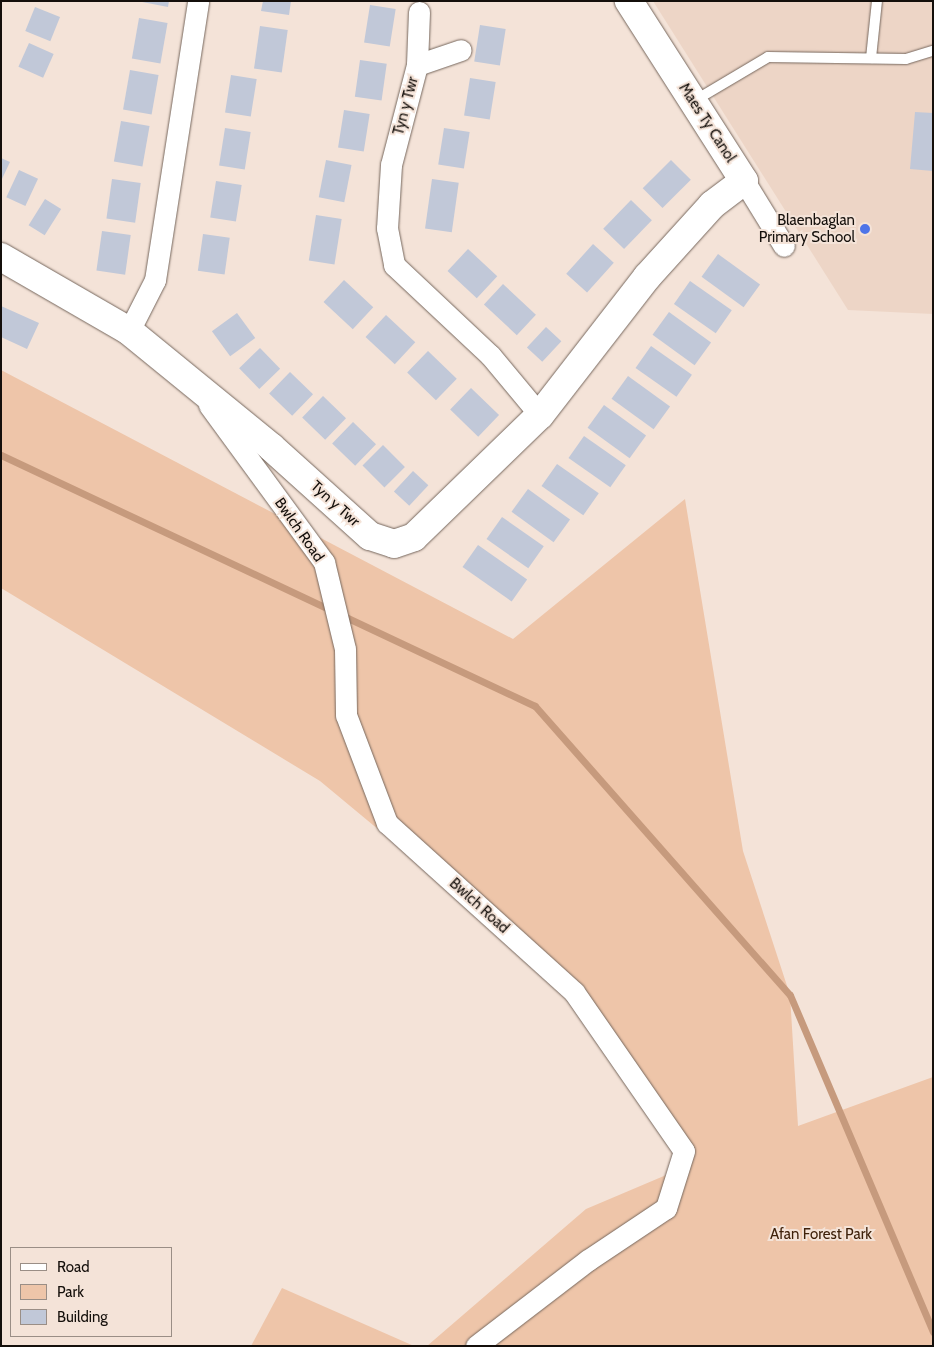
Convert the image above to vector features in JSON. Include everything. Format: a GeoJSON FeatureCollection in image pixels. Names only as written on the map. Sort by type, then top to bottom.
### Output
{"type":"FeatureCollection","features":[{"type":"Feature","properties":{"kind":"street"},"geometry":{"type":"LineString","coordinates":[[129,331],[155,280],[198,1]]}},
{"type":"Feature","properties":{"kind":"street","name":"Maes Ty Canol"},"geometry":{"type":"LineString","coordinates":[[629,1],[784,246]]}},
{"type":"Feature","properties":{"kind":"street","name":"Tyn y Twr"},"geometry":{"type":"LineString","coordinates":[[419,12],[417,65],[391,165],[387,228],[394,265],[490,355],[540,415]]}},
{"type":"Feature","properties":{"kind":"street","name":"Tyn y Twr"},"geometry":{"type":"LineString","coordinates":[[417,65],[462,50]]}},
{"type":"Feature","properties":{"kind":"street","name":"Tyn y Twr"},"geometry":{"type":"LineString","coordinates":[[1,257],[129,331],[193,383],[370,536],[394,544],[414,537],[540,415],[646,277],[712,205],[744,181]]}},
{"type":"Feature","properties":{"kind":"street","name":"Bwlch Road"},"geometry":{"type":"LineString","coordinates":[[193,383],[324,562],[345,649],[346,715],[387,823],[574,992],[684,1151],[666,1208],[588,1260],[476,1346]]}},
{"type":"Feature","properties":{"kind":"lane"},"geometry":{"type":"LineString","coordinates":[[871,58],[877,1]]}},
{"type":"Feature","properties":{"kind":"lane"},"geometry":{"type":"LineString","coordinates":[[693,102],[768,57],[906,59],[933,51]]}},
{"type":"Feature","properties":{"kind":"shaded area","name":"Blaenbaglan Primary School"},"geometry":{"type":"Polygon","coordinates":[[[653,1],[933,1],[933,314],[848,310],[653,1]]]}},
{"type":"Feature","properties":{"kind":"green space","name":"Afan Forest Park"},"geometry":{"type":"Polygon","coordinates":[[[1,370],[513,639],[685,499],[743,851],[790,995],[798,1126],[933,1077],[933,1346],[427,1346],[586,1209],[678,1170],[684,1151],[574,992],[320,781],[1,588],[1,370]]]}},
{"type":"Feature","properties":{"kind":"green space"},"geometry":{"type":"Polygon","coordinates":[[[282,1288],[414,1346],[251,1346],[282,1288]]]}},
{"type":"Feature","properties":{"kind":"building"},"geometry":{"type":"Polygon","coordinates":[[[137,1],[169,1],[168,7],[137,1]]]}},
{"type":"Feature","properties":{"kind":"building"},"geometry":{"type":"Polygon","coordinates":[[[263,1],[291,1],[289,15],[261,11],[263,1]]]}},
{"type":"Feature","properties":{"kind":"building"},"geometry":{"type":"Polygon","coordinates":[[[370,5],[396,9],[390,47],[364,43],[370,5]]]}},
{"type":"Feature","properties":{"kind":"building"},"geometry":{"type":"Polygon","coordinates":[[[35,7],[60,17],[50,41],[25,31],[35,7]]]}},
{"type":"Feature","properties":{"kind":"building"},"geometry":{"type":"Polygon","coordinates":[[[139,18],[168,23],[160,63],[132,58],[139,18]]]}},
{"type":"Feature","properties":{"kind":"building"},"geometry":{"type":"Polygon","coordinates":[[[480,25],[506,29],[500,66],[474,62],[480,25]]]}},
{"type":"Feature","properties":{"kind":"building"},"geometry":{"type":"Polygon","coordinates":[[[260,26],[288,30],[282,72],[254,69],[260,26]]]}},
{"type":"Feature","properties":{"kind":"building"},"geometry":{"type":"Polygon","coordinates":[[[29,43],[54,54],[43,78],[18,67],[29,43]]]}},
{"type":"Feature","properties":{"kind":"building"},"geometry":{"type":"Polygon","coordinates":[[[360,60],[387,64],[382,100],[355,97],[360,60]]]}},
{"type":"Feature","properties":{"kind":"building"},"geometry":{"type":"Polygon","coordinates":[[[130,70],[159,75],[152,114],[123,109],[130,70]]]}},
{"type":"Feature","properties":{"kind":"building"},"geometry":{"type":"Polygon","coordinates":[[[231,75],[257,79],[251,117],[225,113],[231,75]]]}},
{"type":"Feature","properties":{"kind":"building"},"geometry":{"type":"Polygon","coordinates":[[[470,78],[496,82],[490,120],[464,116],[470,78]]]}},
{"type":"Feature","properties":{"kind":"building"},"geometry":{"type":"Polygon","coordinates":[[[344,110],[370,114],[364,152],[338,148],[344,110]]]}},
{"type":"Feature","properties":{"kind":"building"},"geometry":{"type":"Polygon","coordinates":[[[915,112],[933,113],[933,171],[910,169],[915,112]]]}},
{"type":"Feature","properties":{"kind":"building"},"geometry":{"type":"Polygon","coordinates":[[[121,121],[150,126],[142,166],[114,161],[121,121]]]}},
{"type":"Feature","properties":{"kind":"building"},"geometry":{"type":"Polygon","coordinates":[[[225,128],[251,132],[245,170],[219,166],[225,128]]]}},
{"type":"Feature","properties":{"kind":"building"},"geometry":{"type":"Polygon","coordinates":[[[444,128],[470,132],[464,169],[438,165],[444,128]]]}},
{"type":"Feature","properties":{"kind":"building"},"geometry":{"type":"Polygon","coordinates":[[[1,158],[10,162],[1,181],[1,158]]]}},
{"type":"Feature","properties":{"kind":"building"},"geometry":{"type":"Polygon","coordinates":[[[326,160],[352,165],[344,202],[319,197],[326,160]]]}},
{"type":"Feature","properties":{"kind":"building"},"geometry":{"type":"Polygon","coordinates":[[[671,160],[691,180],[663,208],[643,188],[671,160]]]}},
{"type":"Feature","properties":{"kind":"building"},"geometry":{"type":"Polygon","coordinates":[[[19,170],[38,179],[25,206],[6,197],[19,170]]]}},
{"type":"Feature","properties":{"kind":"building"},"geometry":{"type":"Polygon","coordinates":[[[112,179],[141,183],[135,223],[106,219],[112,179]]]}},
{"type":"Feature","properties":{"kind":"building"},"geometry":{"type":"Polygon","coordinates":[[[432,179],[459,183],[452,232],[425,229],[432,179]]]}},
{"type":"Feature","properties":{"kind":"building"},"geometry":{"type":"Polygon","coordinates":[[[216,181],[242,185],[236,222],[210,218],[216,181]]]}},
{"type":"Feature","properties":{"kind":"building"},"geometry":{"type":"Polygon","coordinates":[[[45,199],[61,209],[45,235],[29,225],[45,199]]]}},
{"type":"Feature","properties":{"kind":"building"},"geometry":{"type":"Polygon","coordinates":[[[631,200],[652,220],[624,249],[603,229],[631,200]]]}},
{"type":"Feature","properties":{"kind":"building"},"geometry":{"type":"Polygon","coordinates":[[[316,215],[342,219],[334,265],[309,260],[316,215]]]}},
{"type":"Feature","properties":{"kind":"building"},"geometry":{"type":"Polygon","coordinates":[[[102,231],[131,235],[125,275],[96,271],[102,231]]]}},
{"type":"Feature","properties":{"kind":"building"},"geometry":{"type":"Polygon","coordinates":[[[203,234],[230,238],[225,274],[198,271],[203,234]]]}},
{"type":"Feature","properties":{"kind":"building"},"geometry":{"type":"Polygon","coordinates":[[[593,244],[614,263],[587,292],[566,274],[593,244]]]}},
{"type":"Feature","properties":{"kind":"building"},"geometry":{"type":"Polygon","coordinates":[[[468,249],[497,276],[477,298],[448,271],[468,249]]]}},
{"type":"Feature","properties":{"kind":"building"},"geometry":{"type":"Polygon","coordinates":[[[718,254],[760,285],[744,307],[702,277],[718,254]]]}},
{"type":"Feature","properties":{"kind":"building"},"geometry":{"type":"Polygon","coordinates":[[[344,280],[373,307],[353,329],[324,302],[344,280]]]}},
{"type":"Feature","properties":{"kind":"building"},"geometry":{"type":"Polygon","coordinates":[[[690,281],[732,310],[716,333],[674,304],[690,281]]]}},
{"type":"Feature","properties":{"kind":"building"},"geometry":{"type":"Polygon","coordinates":[[[503,284],[536,315],[517,335],[484,304],[503,284]]]}},
{"type":"Feature","properties":{"kind":"building"},"geometry":{"type":"Polygon","coordinates":[[[1,306],[39,323],[27,349],[1,337],[1,306]]]}},
{"type":"Feature","properties":{"kind":"building"},"geometry":{"type":"Polygon","coordinates":[[[669,312],[711,343],[695,365],[653,335],[669,312]]]}},
{"type":"Feature","properties":{"kind":"building"},"geometry":{"type":"Polygon","coordinates":[[[237,313],[255,338],[230,356],[212,331],[237,313]]]}},
{"type":"Feature","properties":{"kind":"building"},"geometry":{"type":"Polygon","coordinates":[[[386,315],[415,342],[395,364],[366,337],[386,315]]]}},
{"type":"Feature","properties":{"kind":"building"},"geometry":{"type":"Polygon","coordinates":[[[546,327],[561,341],[542,362],[527,347],[546,327]]]}},
{"type":"Feature","properties":{"kind":"building"},"geometry":{"type":"Polygon","coordinates":[[[651,346],[692,375],[676,397],[636,368],[651,346]]]}},
{"type":"Feature","properties":{"kind":"building"},"geometry":{"type":"Polygon","coordinates":[[[260,348],[280,369],[259,389],[239,368],[260,348]]]}},
{"type":"Feature","properties":{"kind":"building"},"geometry":{"type":"Polygon","coordinates":[[[428,351],[457,379],[436,400],[407,373],[428,351]]]}},
{"type":"Feature","properties":{"kind":"building"},"geometry":{"type":"Polygon","coordinates":[[[290,372],[313,394],[292,416],[269,394],[290,372]]]}},
{"type":"Feature","properties":{"kind":"building"},"geometry":{"type":"Polygon","coordinates":[[[628,376],[670,407],[654,429],[612,399],[628,376]]]}},
{"type":"Feature","properties":{"kind":"building"},"geometry":{"type":"Polygon","coordinates":[[[471,388],[499,415],[478,437],[450,410],[471,388]]]}},
{"type":"Feature","properties":{"kind":"building"},"geometry":{"type":"Polygon","coordinates":[[[323,396],[346,418],[325,440],[302,418],[323,396]]]}},
{"type":"Feature","properties":{"kind":"building"},"geometry":{"type":"Polygon","coordinates":[[[604,405],[646,436],[630,458],[588,428],[604,405]]]}},
{"type":"Feature","properties":{"kind":"building"},"geometry":{"type":"Polygon","coordinates":[[[353,422],[376,444],[355,466],[332,444],[353,422]]]}},
{"type":"Feature","properties":{"kind":"building"},"geometry":{"type":"Polygon","coordinates":[[[584,436],[626,465],[610,487],[569,458],[584,436]]]}},
{"type":"Feature","properties":{"kind":"building"},"geometry":{"type":"Polygon","coordinates":[[[383,445],[405,467],[384,487],[362,466],[383,445]]]}},
{"type":"Feature","properties":{"kind":"building"},"geometry":{"type":"Polygon","coordinates":[[[557,464],[599,493],[583,515],[542,486],[557,464]]]}},
{"type":"Feature","properties":{"kind":"building"},"geometry":{"type":"Polygon","coordinates":[[[413,471],[428,485],[409,506],[394,491],[413,471]]]}},
{"type":"Feature","properties":{"kind":"building"},"geometry":{"type":"Polygon","coordinates":[[[528,489],[570,520],[554,542],[512,512],[528,489]]]}},
{"type":"Feature","properties":{"kind":"building"},"geometry":{"type":"Polygon","coordinates":[[[502,517],[544,546],[528,568],[487,539],[502,517]]]}},
{"type":"Feature","properties":{"kind":"building"},"geometry":{"type":"Polygon","coordinates":[[[478,545],[527,579],[512,602],[463,567],[478,545]]]}},
{"type":"Feature","properties":{"kind":"waterway"},"geometry":{"type":"LineString","coordinates":[[1,455],[535,706],[790,995],[933,1332]]}},
{"type":"Feature","properties":{"kind":"place","name":"Blaenbaglan Primary School"},"geometry":{"type":"Point","coordinates":[865,229]}}]}
